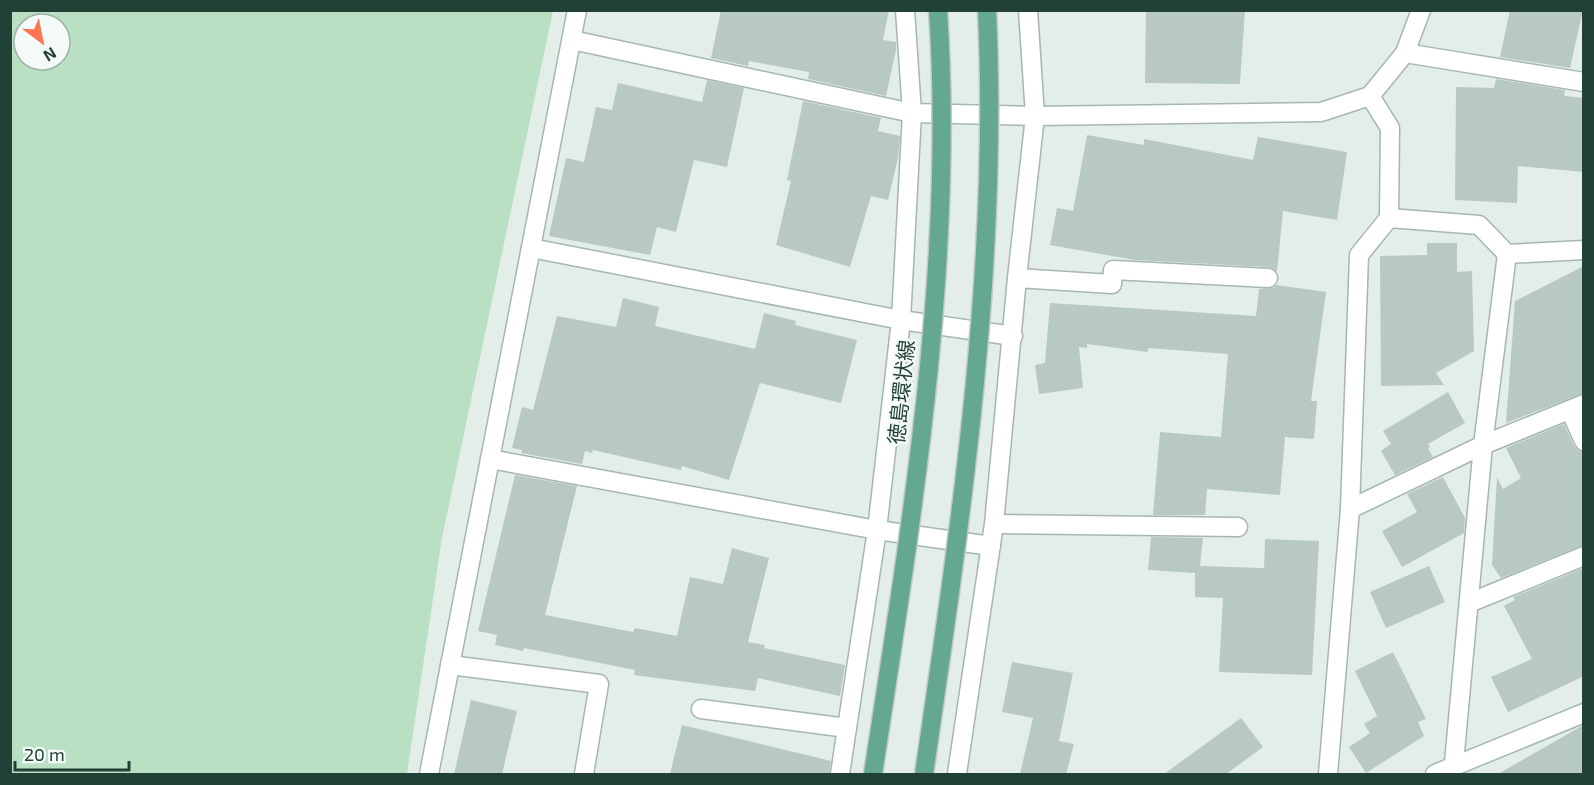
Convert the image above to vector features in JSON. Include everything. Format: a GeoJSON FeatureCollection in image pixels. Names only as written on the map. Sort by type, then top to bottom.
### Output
{"type":"FeatureCollection","features":[{"type":"Feature","properties":{"kind":"main road","name":"徳島環状線"},"geometry":{"type":"LineString","coordinates":[[873,774],[906,561],[926,393],[942,168],[941,54],[938,10]]}},
{"type":"Feature","properties":{"kind":"main road"},"geometry":{"type":"LineString","coordinates":[[924,774],[954,564],[975,382],[984,275],[990,175],[991,88],[987,10]]}},
{"type":"Feature","properties":{"kind":"street"},"geometry":{"type":"LineString","coordinates":[[429,774],[578,10]]}},
{"type":"Feature","properties":{"kind":"street"},"geometry":{"type":"LineString","coordinates":[[840,774],[877,530],[901,320],[912,112],[905,10]]}},
{"type":"Feature","properties":{"kind":"street"},"geometry":{"type":"LineString","coordinates":[[957,774],[994,524],[1035,116],[1028,10]]}},
{"type":"Feature","properties":{"kind":"street"},"geometry":{"type":"LineString","coordinates":[[572,40],[912,112],[1035,116],[1321,112],[1370,96],[1405,53],[1421,10]]}},
{"type":"Feature","properties":{"kind":"street"},"geometry":{"type":"LineString","coordinates":[[1405,53],[1584,82]]}},
{"type":"Feature","properties":{"kind":"street"},"geometry":{"type":"LineString","coordinates":[[1328,774],[1350,509],[1359,255],[1389,218],[1390,128],[1370,96]]}},
{"type":"Feature","properties":{"kind":"street"},"geometry":{"type":"LineString","coordinates":[[1389,218],[1479,225],[1507,254],[1584,250]]}},
{"type":"Feature","properties":{"kind":"street"},"geometry":{"type":"LineString","coordinates":[[531,248],[901,320],[1013,336]]}},
{"type":"Feature","properties":{"kind":"street"},"geometry":{"type":"LineString","coordinates":[[1454,771],[1483,445],[1507,254]]}},
{"type":"Feature","properties":{"kind":"street"},"geometry":{"type":"LineString","coordinates":[[1017,278],[1112,284],[1113,270],[1268,278]]}},
{"type":"Feature","properties":{"kind":"street"},"geometry":{"type":"LineString","coordinates":[[1350,509],[1483,445],[1577,407],[1584,441]]}},
{"type":"Feature","properties":{"kind":"street"},"geometry":{"type":"LineString","coordinates":[[490,459],[877,530],[991,546]]}},
{"type":"Feature","properties":{"kind":"street"},"geometry":{"type":"LineString","coordinates":[[994,524],[1238,527]]}},
{"type":"Feature","properties":{"kind":"street"},"geometry":{"type":"LineString","coordinates":[[1469,603],[1584,556]]}},
{"type":"Feature","properties":{"kind":"street"},"geometry":{"type":"LineString","coordinates":[[450,665],[599,684],[584,774]]}},
{"type":"Feature","properties":{"kind":"street"},"geometry":{"type":"LineString","coordinates":[[701,709],[847,728]]}},
{"type":"Feature","properties":{"kind":"street"},"geometry":{"type":"LineString","coordinates":[[1435,774],[1454,771],[1584,713]]}},
{"type":"Feature","properties":{"kind":"green space"},"geometry":{"type":"Polygon","coordinates":[[[10,11],[553,11],[442,538],[407,774],[11,774],[10,11]]]}},
{"type":"Feature","properties":{"kind":"building"},"geometry":{"type":"Polygon","coordinates":[[[721,10],[889,10],[883,40],[896,42],[896,50],[886,96],[808,79],[809,72],[749,61],[748,66],[711,58],[721,10]]]}},
{"type":"Feature","properties":{"kind":"building"},"geometry":{"type":"Polygon","coordinates":[[[1146,10],[1245,10],[1240,84],[1145,83],[1146,10]]]}},
{"type":"Feature","properties":{"kind":"building"},"geometry":{"type":"Polygon","coordinates":[[[1510,10],[1583,10],[1570,68],[1500,57],[1510,10]]]}},
{"type":"Feature","properties":{"kind":"building"},"geometry":{"type":"Polygon","coordinates":[[[1496,79],[1565,90],[1564,96],[1584,98],[1584,172],[1518,166],[1517,203],[1455,200],[1456,87],[1494,88],[1496,79]]]}},
{"type":"Feature","properties":{"kind":"building"},"geometry":{"type":"Polygon","coordinates":[[[707,80],[744,88],[727,167],[694,160],[676,232],[657,227],[650,255],[549,236],[566,158],[584,162],[596,107],[612,110],[618,83],[702,102],[707,80]]]}},
{"type":"Feature","properties":{"kind":"building"},"geometry":{"type":"Polygon","coordinates":[[[803,101],[881,118],[878,131],[900,136],[898,158],[888,200],[871,196],[850,267],[776,245],[791,181],[787,180],[803,101]]]}},
{"type":"Feature","properties":{"kind":"building"},"geometry":{"type":"Polygon","coordinates":[[[1087,135],[1144,145],[1144,139],[1253,160],[1258,137],[1347,152],[1337,220],[1283,211],[1277,271],[1269,267],[1135,260],[1050,245],[1057,208],[1073,211],[1087,135]]]}},
{"type":"Feature","properties":{"kind":"building"},"geometry":{"type":"Polygon","coordinates":[[[1427,243],[1457,243],[1457,272],[1472,271],[1474,351],[1436,373],[1444,385],[1381,386],[1380,256],[1427,255],[1427,243]]]}},
{"type":"Feature","properties":{"kind":"building"},"geometry":{"type":"Polygon","coordinates":[[[1584,266],[1584,393],[1506,423],[1515,301],[1584,266]]]}},
{"type":"Feature","properties":{"kind":"building"},"geometry":{"type":"Polygon","coordinates":[[[1276,285],[1326,292],[1311,401],[1317,401],[1314,439],[1285,437],[1280,495],[1207,489],[1205,515],[1153,515],[1160,432],[1221,437],[1228,354],[1148,348],[1148,352],[1087,344],[1087,348],[1079,347],[1083,388],[1039,394],[1035,365],[1045,363],[1050,303],[1256,316],[1259,289],[1273,288],[1276,285]]]}},
{"type":"Feature","properties":{"kind":"building"},"geometry":{"type":"Polygon","coordinates":[[[623,298],[659,307],[655,326],[755,349],[764,313],[796,321],[795,325],[857,340],[841,403],[760,383],[729,480],[682,466],[681,470],[593,450],[592,453],[585,451],[582,464],[521,453],[522,450],[512,448],[522,407],[533,410],[557,316],[616,327],[623,298]]]}},
{"type":"Feature","properties":{"kind":"building"},"geometry":{"type":"Polygon","coordinates":[[[1448,392],[1465,423],[1428,444],[1433,457],[1395,475],[1381,451],[1391,444],[1383,431],[1448,392]]]}},
{"type":"Feature","properties":{"kind":"building"},"geometry":{"type":"Polygon","coordinates":[[[1564,424],[1574,446],[1584,452],[1584,545],[1501,578],[1492,565],[1497,477],[1503,489],[1521,478],[1506,448],[1564,424]]]}},
{"type":"Feature","properties":{"kind":"building"},"geometry":{"type":"Polygon","coordinates":[[[515,475],[577,486],[545,615],[633,632],[635,628],[677,636],[690,577],[723,584],[732,548],[769,558],[748,642],[765,645],[764,648],[845,665],[840,696],[758,678],[755,691],[634,675],[635,670],[524,648],[523,651],[495,645],[497,635],[478,631],[515,475]]]}},
{"type":"Feature","properties":{"kind":"building"},"geometry":{"type":"Polygon","coordinates":[[[1443,477],[1465,518],[1464,533],[1402,567],[1382,531],[1417,512],[1407,494],[1443,477]]]}},
{"type":"Feature","properties":{"kind":"building"},"geometry":{"type":"Polygon","coordinates":[[[1151,537],[1203,538],[1200,566],[1264,568],[1265,539],[1319,541],[1312,675],[1219,672],[1223,598],[1195,597],[1195,573],[1148,570],[1151,537]]]}},
{"type":"Feature","properties":{"kind":"building"},"geometry":{"type":"Polygon","coordinates":[[[1429,566],[1445,602],[1386,628],[1370,592],[1429,566]]]}},
{"type":"Feature","properties":{"kind":"building"},"geometry":{"type":"Polygon","coordinates":[[[1584,568],[1584,676],[1508,712],[1491,677],[1532,659],[1504,606],[1515,600],[1513,597],[1584,568]]]}},
{"type":"Feature","properties":{"kind":"building"},"geometry":{"type":"Polygon","coordinates":[[[1393,652],[1426,719],[1418,722],[1424,736],[1366,773],[1349,747],[1370,733],[1364,724],[1377,716],[1355,671],[1393,652]]]}},
{"type":"Feature","properties":{"kind":"building"},"geometry":{"type":"Polygon","coordinates":[[[1012,662],[1073,673],[1059,741],[1074,744],[1066,774],[1020,774],[1033,718],[1002,712],[1012,662]]]}},
{"type":"Feature","properties":{"kind":"building"},"geometry":{"type":"Polygon","coordinates":[[[471,700],[517,711],[502,774],[454,774],[471,700]]]}},
{"type":"Feature","properties":{"kind":"building"},"geometry":{"type":"Polygon","coordinates":[[[1241,718],[1263,747],[1226,774],[1164,774],[1241,718]]]}},
{"type":"Feature","properties":{"kind":"building"},"geometry":{"type":"Polygon","coordinates":[[[682,725],[831,761],[829,774],[670,774],[682,725]]]}},
{"type":"Feature","properties":{"kind":"building"},"geometry":{"type":"Polygon","coordinates":[[[1584,725],[1584,774],[1498,774],[1580,727],[1584,725]]]}}]}
